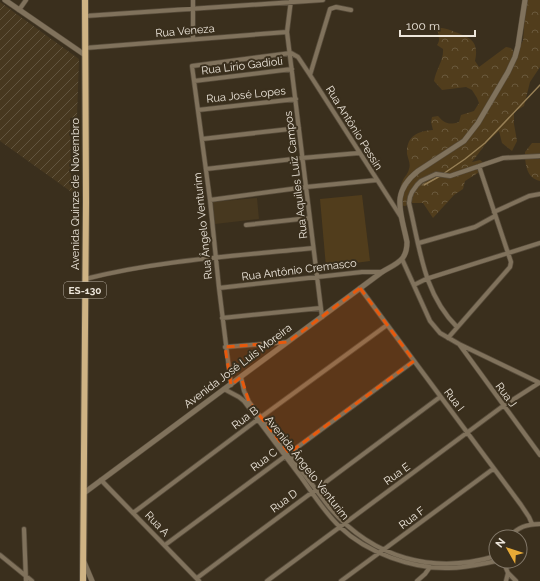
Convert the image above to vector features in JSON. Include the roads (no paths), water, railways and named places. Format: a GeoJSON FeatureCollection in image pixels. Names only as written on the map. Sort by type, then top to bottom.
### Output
{"type":"FeatureCollection","features":[{"type":"Feature","properties":{"kind":"main road","name":"Avenida Quinze de Novembro"},"geometry":{"type":"LineString","coordinates":[[83,581],[86,202],[85,0]]}},
{"type":"Feature","properties":{"kind":"street"},"geometry":{"type":"LineString","coordinates":[[5,0],[85,55]]}},
{"type":"Feature","properties":{"kind":"street"},"geometry":{"type":"LineString","coordinates":[[19,10],[26,0]]}},
{"type":"Feature","properties":{"kind":"street"},"geometry":{"type":"LineString","coordinates":[[193,0],[193,39]]}},
{"type":"Feature","properties":{"kind":"street"},"geometry":{"type":"LineString","coordinates":[[85,16],[323,0]]}},
{"type":"Feature","properties":{"kind":"street"},"geometry":{"type":"LineString","coordinates":[[525,0],[518,46],[508,72],[470,135],[456,147],[418,171],[408,180],[401,194],[399,206],[400,217],[407,242],[407,248],[403,258],[430,321],[440,333],[448,338],[539,383]]}},
{"type":"Feature","properties":{"kind":"street","name":"Rua Aquiles Luiz Campos"},"geometry":{"type":"LineString","coordinates":[[291,1],[287,32],[289,53],[296,99],[309,218],[322,316]]}},
{"type":"Feature","properties":{"kind":"street"},"geometry":{"type":"LineString","coordinates":[[310,75],[330,9],[336,7],[351,10]]}},
{"type":"Feature","properties":{"kind":"street","name":"Rua Veneza"},"geometry":{"type":"LineString","coordinates":[[85,48],[287,32]]}},
{"type":"Feature","properties":{"kind":"street","name":"Rua Antônio Pessin"},"geometry":{"type":"LineString","coordinates":[[289,53],[298,57],[400,217]]}},
{"type":"Feature","properties":{"kind":"street","name":"Rua Ângelo Venturim"},"geometry":{"type":"LineString","coordinates":[[231,385],[218,288],[210,200],[192,66],[289,53]]}},
{"type":"Feature","properties":{"kind":"street","name":"Rua Lírio Gadioli"},"geometry":{"type":"LineString","coordinates":[[194,81],[292,69]]}},
{"type":"Feature","properties":{"kind":"street","name":"Rua José Lopes"},"geometry":{"type":"LineString","coordinates":[[198,110],[296,99]]}},
{"type":"Feature","properties":{"kind":"street"},"geometry":{"type":"LineString","coordinates":[[202,140],[299,128]]}},
{"type":"Feature","properties":{"kind":"street"},"geometry":{"type":"LineString","coordinates":[[206,169],[359,153]]}},
{"type":"Feature","properties":{"kind":"street"},"geometry":{"type":"LineString","coordinates":[[457,327],[440,308],[426,279],[410,197],[421,181],[436,174],[450,176],[502,158],[540,156]]}},
{"type":"Feature","properties":{"kind":"street"},"geometry":{"type":"LineString","coordinates":[[448,338],[510,267],[507,252],[479,166]]}},
{"type":"Feature","properties":{"kind":"street"},"geometry":{"type":"LineString","coordinates":[[210,200],[306,187],[377,180]]}},
{"type":"Feature","properties":{"kind":"street"},"geometry":{"type":"LineString","coordinates":[[419,244],[475,227],[495,214],[529,196],[540,194]]}},
{"type":"Feature","properties":{"kind":"street"},"geometry":{"type":"LineString","coordinates":[[246,225],[309,218]]}},
{"type":"Feature","properties":{"kind":"street"},"geometry":{"type":"LineString","coordinates":[[414,285],[426,279],[507,252],[540,243]]}},
{"type":"Feature","properties":{"kind":"street"},"geometry":{"type":"LineString","coordinates":[[85,279],[126,270],[215,258],[313,248]]}},
{"type":"Feature","properties":{"kind":"street","name":"Avenida José Luis Moreira"},"geometry":{"type":"LineString","coordinates":[[84,493],[360,288],[403,258]]}},
{"type":"Feature","properties":{"kind":"street","name":"Rua Antônio Cremasco"},"geometry":{"type":"LineString","coordinates":[[218,288],[362,272],[382,272]]}},
{"type":"Feature","properties":{"kind":"street","name":"Rua I"},"geometry":{"type":"LineString","coordinates":[[360,288],[527,513],[532,524]]}},
{"type":"Feature","properties":{"kind":"street"},"geometry":{"type":"LineString","coordinates":[[222,318],[320,308]]}},
{"type":"Feature","properties":{"kind":"street","name":"Rua B"},"geometry":{"type":"LineString","coordinates":[[134,513],[387,325]]}},
{"type":"Feature","properties":{"kind":"street"},"geometry":{"type":"LineString","coordinates":[[225,347],[288,342]]}},
{"type":"Feature","properties":{"kind":"street","name":"Rua J"},"geometry":{"type":"LineString","coordinates":[[459,344],[540,456]]}},
{"type":"Feature","properties":{"kind":"street","name":"Rua C"},"geometry":{"type":"LineString","coordinates":[[165,545],[414,361]]}},
{"type":"Feature","properties":{"kind":"street","name":"Avenida Ângelo Venturim"},"geometry":{"type":"LineString","coordinates":[[241,377],[246,398],[259,419]]}},
{"type":"Feature","properties":{"kind":"street","name":"Rua E"},"geometry":{"type":"LineString","coordinates":[[267,581],[467,432],[503,406],[539,383]]}},
{"type":"Feature","properties":{"kind":"street","name":"Avenida Ângelo Venturim"},"geometry":{"type":"LineString","coordinates":[[224,390],[239,397],[259,419],[339,527],[354,538],[380,553],[406,563],[431,566],[465,567],[488,563]]}},
{"type":"Feature","properties":{"kind":"street","name":"Rua D"},"geometry":{"type":"LineString","coordinates":[[198,580],[313,491],[440,397]]}},
{"type":"Feature","properties":{"kind":"street","name":"Rua F"},"geometry":{"type":"LineString","coordinates":[[341,581],[493,469]]}},
{"type":"Feature","properties":{"kind":"street","name":"Rua A"},"geometry":{"type":"LineString","coordinates":[[101,480],[198,580]]}},
{"type":"Feature","properties":{"kind":"street","name":"Avenida Ângelo Venturim"},"geometry":{"type":"LineString","coordinates":[[313,491],[344,524],[366,540],[384,550],[431,566],[466,563],[488,558]]}},
{"type":"Feature","properties":{"kind":"street"},"geometry":{"type":"LineString","coordinates":[[518,529],[522,526],[540,524]]}},
{"type":"Feature","properties":{"kind":"street"},"geometry":{"type":"LineString","coordinates":[[24,529],[26,581]]}},
{"type":"Feature","properties":{"kind":"street"},"geometry":{"type":"LineString","coordinates":[[0,555],[32,581]]}},
{"type":"Feature","properties":{"kind":"street"},"geometry":{"type":"LineString","coordinates":[[83,561],[92,581]]}},
{"type":"Feature","properties":{"kind":"street"},"geometry":{"type":"LineString","coordinates":[[417,581],[431,566]]}},
{"type":"Feature","properties":{"kind":"street"},"geometry":{"type":"LineString","coordinates":[[506,569],[508,573],[516,581]]}},
{"type":"Feature","properties":{"kind":"street"},"geometry":{"type":"LineString","coordinates":[[506,581],[508,573]]}},
{"type":"Feature","properties":{"kind":"waterway"},"geometry":{"type":"LineString","coordinates":[[443,174],[485,143],[540,85]]}},
{"type":"Feature","properties":{"kind":"waterway"},"geometry":{"type":"LineString","coordinates":[[424,185],[440,176]]}}]}
